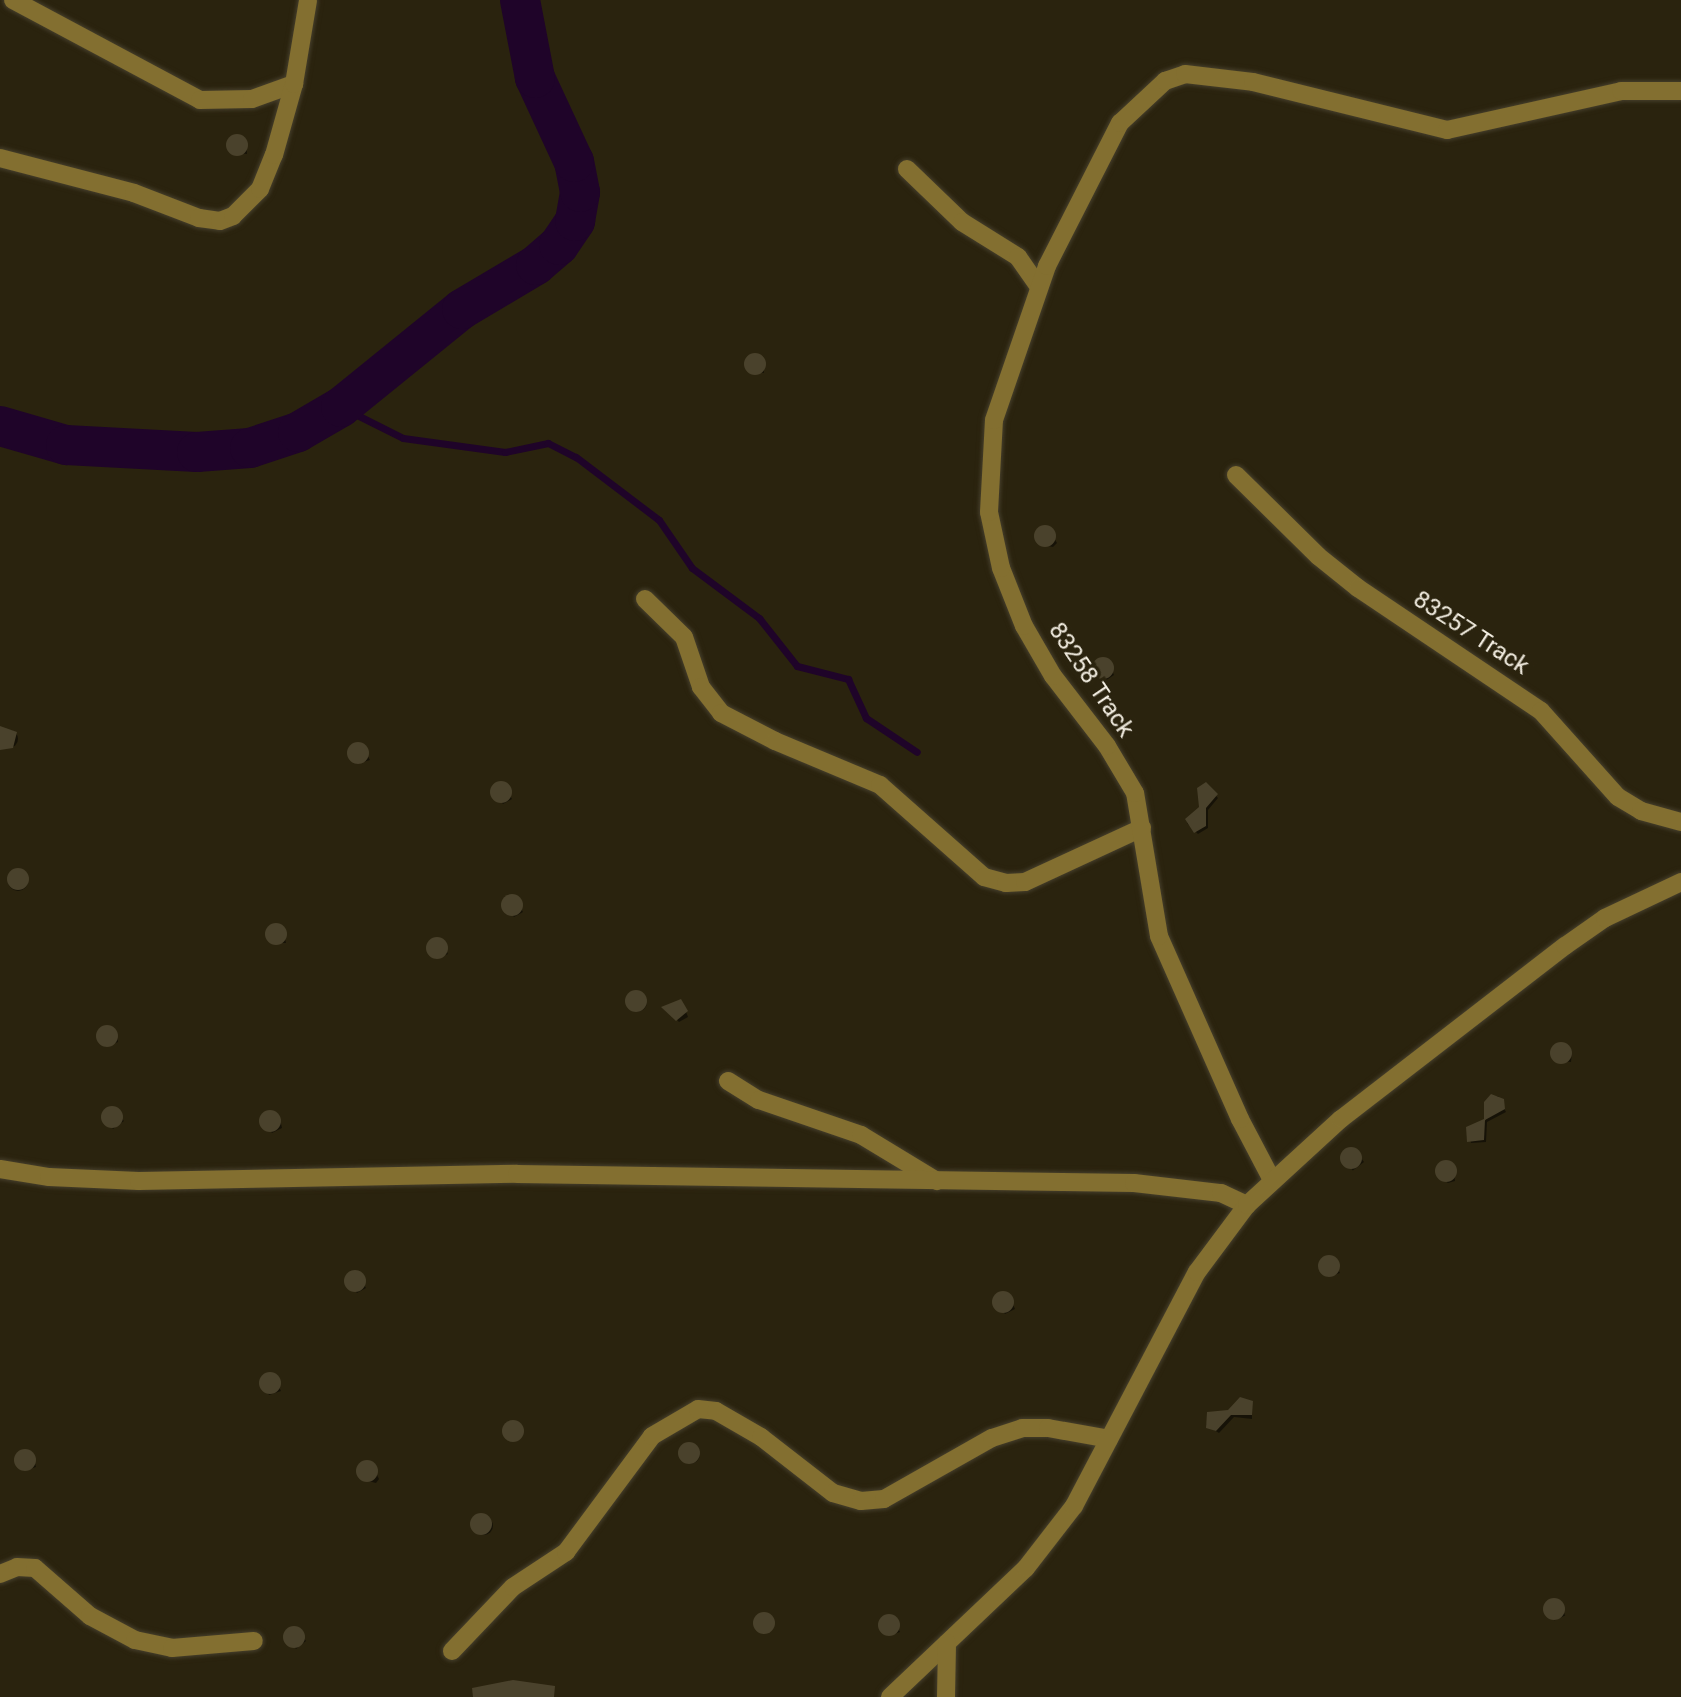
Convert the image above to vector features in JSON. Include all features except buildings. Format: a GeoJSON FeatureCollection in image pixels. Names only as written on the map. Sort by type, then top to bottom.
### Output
{"type":"FeatureCollection","features":[{"type":"Feature","properties":{"kind":"street"},"geometry":{"type":"LineString","coordinates":[[13,0],[200,100],[252,99],[294,83]]}},
{"type":"Feature","properties":{"kind":"street"},"geometry":{"type":"LineString","coordinates":[[0,159],[60,172],[220,220],[246,205],[260,189],[294,83],[308,0]]}},
{"type":"Feature","properties":{"kind":"street","name":"83258 Track"},"geometry":{"type":"LineString","coordinates":[[1272,1180],[1240,1119],[1159,936],[1147,881],[1142,828],[1135,793],[1124,773],[1053,676],[1024,626],[1001,568],[989,512],[994,420],[1039,287],[1084,187],[1120,123],[1165,81],[1185,74],[1252,82],[1447,130],[1621,90],[1681,91]]}},
{"type":"Feature","properties":{"kind":"street"},"geometry":{"type":"LineString","coordinates":[[907,169],[962,222],[1018,257],[1039,287]]}},
{"type":"Feature","properties":{"kind":"street","name":"83257 Track"},"geometry":{"type":"LineString","coordinates":[[1236,475],[1309,548],[1358,588],[1541,711],[1618,797],[1641,811],[1681,822]]}},
{"type":"Feature","properties":{"kind":"street"},"geometry":{"type":"LineString","coordinates":[[645,599],[684,637],[701,687],[721,713],[775,741],[880,785],[984,877],[1025,882],[1142,828]]}},
{"type":"Feature","properties":{"kind":"street"},"geometry":{"type":"LineString","coordinates":[[891,1697],[1047,1542],[1090,1479],[1197,1272],[1247,1205],[1340,1119],[1565,946],[1605,918],[1681,882]]}},
{"type":"Feature","properties":{"kind":"street"},"geometry":{"type":"LineString","coordinates":[[728,1081],[759,1100],[860,1135],[937,1181]]}},
{"type":"Feature","properties":{"kind":"street"},"geometry":{"type":"LineString","coordinates":[[0,1169],[49,1177],[139,1181],[517,1174],[1168,1185],[1221,1193],[1247,1205]]}},
{"type":"Feature","properties":{"kind":"street"},"geometry":{"type":"LineString","coordinates":[[452,1651],[513,1587],[566,1552],[652,1436],[698,1409],[716,1411],[761,1437],[833,1493],[861,1501],[884,1499],[992,1438],[1022,1428],[1048,1428],[1110,1439]]}},
{"type":"Feature","properties":{"kind":"street"},"geometry":{"type":"LineString","coordinates":[[0,1574],[17,1567],[35,1568],[90,1616],[135,1640],[172,1648],[254,1641]]}},
{"type":"Feature","properties":{"kind":"street"},"geometry":{"type":"LineString","coordinates":[[946,1697],[947,1643]]}},
{"type":"Feature","properties":{"kind":"waterway"},"geometry":{"type":"LineString","coordinates":[[0,426],[66,445],[197,452],[250,448],[298,432],[341,407],[462,309],[536,265],[559,245],[575,221],[580,192],[574,162],[535,78],[520,0]]}},
{"type":"Feature","properties":{"kind":"waterway"},"geometry":{"type":"LineString","coordinates":[[341,407],[403,438],[505,452],[548,443],[576,457],[659,520],[692,568],[759,618],[797,666],[848,679],[866,718],[917,752]]}}]}
